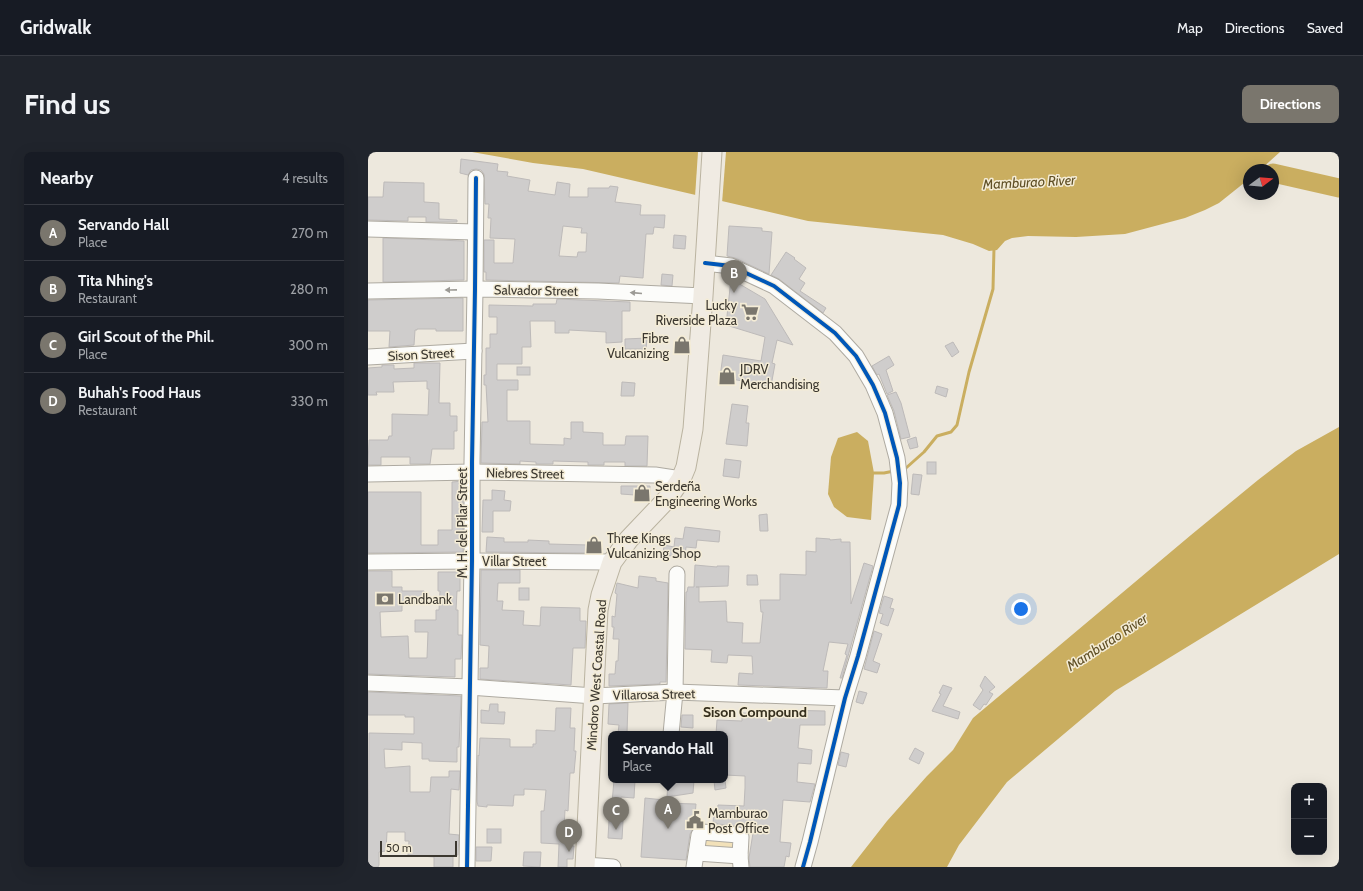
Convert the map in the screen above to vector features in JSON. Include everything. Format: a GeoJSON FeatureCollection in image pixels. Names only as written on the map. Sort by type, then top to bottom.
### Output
{"type":"FeatureCollection","features":[{"type":"Feature","properties":{"kind":"main road","name":"Mindoro West Coastal Road"},"geometry":{"type":"LineString","coordinates":[[585,866],[598,610],[601,595],[612,562],[629,539],[668,498],[681,479],[688,461],[693,430],[712,152]]}},
{"type":"Feature","properties":{"kind":"street","name":"M. H. del Pilar Street"},"geometry":{"type":"LineString","coordinates":[[467,867],[476,178]]}},
{"type":"Feature","properties":{"kind":"street"},"geometry":{"type":"LineString","coordinates":[[368,229],[476,232]]}},
{"type":"Feature","properties":{"kind":"street"},"geometry":{"type":"LineString","coordinates":[[705,263],[731,266],[774,286],[835,333],[856,356],[873,385],[885,413],[897,458],[900,483],[899,505],[858,656],[845,698],[803,867]]}},
{"type":"Feature","properties":{"kind":"street","name":"Salvador Street"},"geometry":{"type":"LineString","coordinates":[[368,291],[475,289],[598,291],[703,296]]}},
{"type":"Feature","properties":{"kind":"street","name":"Sison Street"},"geometry":{"type":"LineString","coordinates":[[368,357],[474,350]]}},
{"type":"Feature","properties":{"kind":"street","name":"Niebres Street"},"geometry":{"type":"LineString","coordinates":[[368,474],[472,472],[655,475],[681,479]]}},
{"type":"Feature","properties":{"kind":"street","name":"Villar Street"},"geometry":{"type":"LineString","coordinates":[[368,562],[612,562]]}},
{"type":"Feature","properties":{"kind":"street"},"geometry":{"type":"LineString","coordinates":[[671,731],[675,692],[677,574]]}},
{"type":"Feature","properties":{"kind":"street","name":"Villarosa Street"},"geometry":{"type":"LineString","coordinates":[[368,683],[469,687],[594,696],[675,692],[845,698]]}},
{"type":"Feature","properties":{"kind":"street"},"geometry":{"type":"LineString","coordinates":[[700,832],[738,835],[741,837],[741,862],[696,860],[700,832]]}},
{"type":"Feature","properties":{"kind":"street"},"geometry":{"type":"LineString","coordinates":[[585,866],[613,867]]}},
{"type":"Feature","properties":{"kind":"shaded area"},"geometry":{"type":"Polygon","coordinates":[[[699,836],[741,839],[740,852],[699,849],[699,836]]]}},
{"type":"Feature","properties":{"kind":"water","name":"Mamburao River"},"geometry":{"type":"Polygon","coordinates":[[[472,152],[1280,152],[1267,164],[1243,164],[1243,184],[1219,203],[1185,218],[1125,234],[1076,237],[1028,236],[1012,238],[1005,241],[997,250],[989,251],[973,244],[943,235],[808,221],[583,169],[533,163],[472,152]]]}},
{"type":"Feature","properties":{"kind":"water","name":"Mamburao River"},"geometry":{"type":"Polygon","coordinates":[[[1339,427],[1339,554],[1115,691],[1007,782],[959,845],[947,867],[851,867],[887,821],[927,776],[953,750],[973,718],[1258,480],[1296,451],[1339,427]]]}},
{"type":"Feature","properties":{"kind":"water"},"geometry":{"type":"Polygon","coordinates":[[[857,432],[868,441],[874,473],[871,520],[847,517],[834,507],[828,494],[831,457],[838,438],[857,432]]]}},
{"type":"Feature","properties":{"kind":"pier"},"geometry":{"type":"Polygon","coordinates":[[[698,152],[726,152],[722,203],[695,197],[698,152]]]}},
{"type":"Feature","properties":{"kind":"building"},"geometry":{"type":"Polygon","coordinates":[[[461,159],[498,164],[497,171],[508,172],[507,176],[530,180],[528,191],[555,195],[557,182],[570,184],[569,197],[588,197],[588,188],[609,188],[610,186],[618,187],[615,202],[641,205],[640,215],[665,215],[664,228],[654,227],[653,234],[646,234],[643,278],[620,276],[619,283],[486,280],[486,272],[484,272],[484,240],[494,240],[494,263],[513,263],[515,239],[490,238],[491,218],[488,218],[489,204],[485,204],[484,174],[481,170],[476,169],[471,170],[468,175],[460,173],[461,159]],[[563,226],[559,256],[577,257],[578,252],[586,252],[587,233],[581,233],[582,228],[563,226]]]}},
{"type":"Feature","properties":{"kind":"building"},"geometry":{"type":"Polygon","coordinates":[[[384,182],[424,183],[424,202],[439,203],[439,219],[457,220],[457,222],[426,222],[426,217],[408,217],[408,221],[368,220],[368,197],[383,197],[384,182]]]}},
{"type":"Feature","properties":{"kind":"building"},"geometry":{"type":"Polygon","coordinates":[[[729,226],[762,228],[762,231],[772,232],[769,274],[735,258],[727,256],[729,226]]]}},
{"type":"Feature","properties":{"kind":"building"},"geometry":{"type":"Polygon","coordinates":[[[674,235],[686,236],[685,249],[673,248],[674,235]]]}},
{"type":"Feature","properties":{"kind":"building"},"geometry":{"type":"Polygon","coordinates":[[[383,238],[464,241],[464,280],[383,282],[383,238]]]}},
{"type":"Feature","properties":{"kind":"building"},"geometry":{"type":"Polygon","coordinates":[[[786,252],[806,268],[799,279],[805,283],[800,291],[826,308],[823,313],[779,279],[771,275],[786,252]]]}},
{"type":"Feature","properties":{"kind":"building"},"geometry":{"type":"Polygon","coordinates":[[[662,274],[673,275],[672,286],[661,285],[662,274]]]}},
{"type":"Feature","properties":{"kind":"building"},"geometry":{"type":"Polygon","coordinates":[[[731,279],[765,299],[793,345],[777,340],[772,363],[775,364],[771,386],[720,377],[723,355],[761,361],[765,337],[726,325],[731,279]]]}},
{"type":"Feature","properties":{"kind":"building"},"geometry":{"type":"Polygon","coordinates":[[[463,298],[463,331],[417,329],[415,330],[414,345],[389,347],[390,331],[368,331],[368,300],[463,298]]]}},
{"type":"Feature","properties":{"kind":"building"},"geometry":{"type":"Polygon","coordinates":[[[557,299],[630,302],[630,311],[622,311],[622,342],[606,343],[606,332],[569,330],[569,333],[555,333],[555,321],[530,321],[531,347],[522,347],[522,364],[497,364],[497,380],[518,380],[518,390],[507,390],[507,421],[530,421],[530,444],[564,445],[564,438],[571,439],[571,422],[583,422],[583,432],[603,433],[603,445],[625,445],[626,436],[648,436],[647,466],[625,466],[625,462],[604,462],[604,465],[588,465],[588,462],[553,461],[553,464],[536,464],[536,462],[520,461],[520,464],[481,463],[482,422],[488,422],[486,385],[484,385],[484,375],[486,375],[486,348],[490,348],[490,334],[497,334],[497,317],[489,317],[489,305],[533,306],[533,304],[556,304],[557,299]]]}},
{"type":"Feature","properties":{"kind":"building"},"geometry":{"type":"Polygon","coordinates":[[[647,338],[646,349],[625,349],[625,339],[647,338]]]}},
{"type":"Feature","properties":{"kind":"building"},"geometry":{"type":"Polygon","coordinates":[[[953,342],[959,352],[952,357],[945,346],[953,342]]]}},
{"type":"Feature","properties":{"kind":"building"},"geometry":{"type":"Polygon","coordinates":[[[889,356],[894,365],[886,370],[893,391],[887,394],[879,374],[877,375],[872,366],[889,356]]]}},
{"type":"Feature","properties":{"kind":"building"},"geometry":{"type":"Polygon","coordinates":[[[414,363],[440,363],[439,403],[450,403],[450,416],[457,416],[457,431],[454,431],[454,449],[432,449],[430,464],[410,464],[410,457],[381,457],[381,465],[368,465],[369,440],[388,440],[389,436],[392,436],[392,414],[428,415],[429,389],[427,389],[427,381],[393,382],[394,392],[376,392],[377,395],[368,395],[368,368],[382,367],[382,365],[394,365],[394,369],[414,368],[414,363]]]}},
{"type":"Feature","properties":{"kind":"building"},"geometry":{"type":"Polygon","coordinates":[[[517,367],[530,367],[530,375],[517,375],[517,367]]]}},
{"type":"Feature","properties":{"kind":"building"},"geometry":{"type":"Polygon","coordinates":[[[622,382],[635,383],[634,396],[621,396],[622,382]]]}},
{"type":"Feature","properties":{"kind":"building"},"geometry":{"type":"Polygon","coordinates":[[[937,386],[948,389],[946,397],[935,393],[937,386]]]}},
{"type":"Feature","properties":{"kind":"building"},"geometry":{"type":"Polygon","coordinates":[[[896,392],[901,403],[910,437],[901,439],[894,411],[887,395],[896,392]]]}},
{"type":"Feature","properties":{"kind":"building"},"geometry":{"type":"Polygon","coordinates":[[[732,404],[748,406],[746,423],[749,423],[747,446],[726,444],[732,404]]]}},
{"type":"Feature","properties":{"kind":"building"},"geometry":{"type":"Polygon","coordinates":[[[916,437],[918,447],[910,449],[907,440],[916,437]]]}},
{"type":"Feature","properties":{"kind":"building"},"geometry":{"type":"Polygon","coordinates":[[[725,459],[741,461],[739,478],[723,476],[725,459]]]}},
{"type":"Feature","properties":{"kind":"building"},"geometry":{"type":"Polygon","coordinates":[[[927,462],[936,462],[936,474],[927,474],[927,462]]]}},
{"type":"Feature","properties":{"kind":"building"},"geometry":{"type":"Polygon","coordinates":[[[913,474],[922,475],[919,495],[911,494],[913,474]]]}},
{"type":"Feature","properties":{"kind":"building"},"geometry":{"type":"Polygon","coordinates":[[[463,481],[463,552],[368,553],[368,492],[421,492],[421,545],[438,545],[438,530],[452,530],[452,482],[463,481]]]}},
{"type":"Feature","properties":{"kind":"building","name":"Serdeña Engineering Works"},"geometry":{"type":"Polygon","coordinates":[[[621,486],[650,486],[650,500],[634,500],[635,495],[621,494],[621,486]]]}},
{"type":"Feature","properties":{"kind":"building"},"geometry":{"type":"Polygon","coordinates":[[[492,490],[505,491],[504,500],[511,501],[510,511],[493,511],[493,532],[482,532],[483,500],[492,500],[492,490]]]}},
{"type":"Feature","properties":{"kind":"building"},"geometry":{"type":"Polygon","coordinates":[[[767,514],[768,531],[760,531],[759,515],[767,514]]]}},
{"type":"Feature","properties":{"kind":"building"},"geometry":{"type":"Polygon","coordinates":[[[685,527],[720,531],[719,542],[697,540],[696,548],[686,547],[685,557],[663,555],[664,545],[674,547],[675,538],[683,539],[685,527]]]}},
{"type":"Feature","properties":{"kind":"building"},"geometry":{"type":"Polygon","coordinates":[[[487,537],[504,538],[504,542],[528,542],[528,540],[549,541],[549,544],[589,545],[589,553],[486,552],[487,537]]]}},
{"type":"Feature","properties":{"kind":"building"},"geometry":{"type":"Polygon","coordinates":[[[816,538],[830,540],[841,539],[841,542],[850,542],[851,604],[864,563],[873,566],[842,678],[840,678],[847,655],[845,654],[848,644],[829,642],[823,671],[828,671],[827,688],[738,685],[739,673],[753,674],[752,656],[728,655],[727,663],[711,662],[712,650],[685,649],[686,592],[688,587],[694,587],[695,565],[717,567],[729,566],[728,586],[696,587],[699,587],[699,602],[726,601],[727,622],[743,623],[742,643],[760,643],[763,612],[761,612],[760,600],[780,600],[780,574],[806,575],[806,551],[816,552],[816,538]]]}},
{"type":"Feature","properties":{"kind":"building"},"geometry":{"type":"Polygon","coordinates":[[[481,570],[520,570],[520,583],[498,583],[497,601],[503,601],[502,610],[524,611],[523,625],[540,626],[541,607],[580,608],[580,621],[586,621],[585,648],[573,648],[571,685],[480,679],[480,668],[488,668],[489,646],[480,645],[481,570]]]}},
{"type":"Feature","properties":{"kind":"building"},"geometry":{"type":"Polygon","coordinates":[[[368,571],[392,571],[392,587],[402,587],[402,591],[424,591],[424,603],[402,604],[402,611],[380,612],[381,637],[408,636],[409,658],[427,658],[428,632],[415,632],[415,620],[436,620],[436,610],[439,610],[440,591],[438,591],[438,572],[460,572],[460,591],[457,591],[456,610],[458,610],[458,635],[462,635],[461,659],[455,659],[455,677],[368,674],[368,571]]]}},
{"type":"Feature","properties":{"kind":"building"},"geometry":{"type":"Polygon","coordinates":[[[747,575],[757,575],[758,585],[747,585],[747,575]]]}},
{"type":"Feature","properties":{"kind":"building"},"geometry":{"type":"Polygon","coordinates":[[[639,576],[656,578],[656,581],[668,583],[666,682],[660,682],[660,684],[609,686],[609,674],[615,674],[616,661],[618,661],[619,639],[613,639],[614,627],[612,627],[612,616],[615,617],[617,594],[615,593],[617,583],[638,588],[639,576]]]}},
{"type":"Feature","properties":{"kind":"building"},"geometry":{"type":"Polygon","coordinates":[[[519,588],[529,588],[529,600],[519,600],[519,588]]]}},
{"type":"Feature","properties":{"kind":"building"},"geometry":{"type":"Polygon","coordinates":[[[884,596],[893,599],[890,608],[894,609],[888,626],[880,623],[883,614],[879,613],[884,596]]]}},
{"type":"Feature","properties":{"kind":"building"},"geometry":{"type":"Polygon","coordinates":[[[874,631],[882,634],[873,661],[880,664],[877,673],[864,669],[874,631]]]}},
{"type":"Feature","properties":{"kind":"building"},"geometry":{"type":"Polygon","coordinates":[[[985,676],[995,687],[989,692],[993,694],[986,705],[984,704],[980,710],[973,705],[983,690],[980,686],[985,676]]]}},
{"type":"Feature","properties":{"kind":"building"},"geometry":{"type":"Polygon","coordinates":[[[943,685],[952,688],[943,706],[960,712],[958,719],[932,711],[941,694],[939,693],[943,685]]]}},
{"type":"Feature","properties":{"kind":"building"},"geometry":{"type":"Polygon","coordinates":[[[859,691],[867,693],[863,704],[856,702],[859,691]]]}},
{"type":"Feature","properties":{"kind":"building"},"geometry":{"type":"Polygon","coordinates":[[[368,692],[461,696],[457,762],[429,761],[429,759],[422,759],[422,743],[402,742],[402,750],[384,749],[385,768],[410,766],[410,792],[430,792],[431,777],[449,777],[449,771],[460,771],[459,790],[451,789],[449,834],[459,835],[458,855],[453,855],[453,867],[434,867],[434,857],[408,855],[409,841],[405,841],[405,832],[387,832],[386,851],[379,852],[378,867],[368,867],[369,733],[414,734],[414,717],[405,717],[405,715],[368,715],[368,692]]]}},
{"type":"Feature","properties":{"kind":"building"},"geometry":{"type":"Polygon","coordinates":[[[628,703],[627,731],[618,731],[619,725],[608,724],[609,704],[628,703]]]}},
{"type":"Feature","properties":{"kind":"building"},"geometry":{"type":"Polygon","coordinates":[[[490,704],[498,704],[498,712],[505,712],[504,724],[481,723],[481,710],[489,711],[490,704]]]}},
{"type":"Feature","properties":{"kind":"building"},"geometry":{"type":"Polygon","coordinates":[[[556,708],[571,708],[570,728],[575,728],[574,751],[576,751],[574,773],[570,773],[568,811],[565,810],[564,828],[573,828],[572,846],[574,846],[573,859],[567,859],[567,867],[558,867],[559,844],[541,843],[541,811],[544,811],[546,790],[524,789],[524,795],[514,795],[513,806],[478,806],[477,801],[480,738],[510,739],[510,747],[533,747],[533,744],[536,744],[536,730],[555,731],[556,708]]]}},
{"type":"Feature","properties":{"kind":"building"},"geometry":{"type":"Polygon","coordinates":[[[780,710],[825,711],[825,725],[800,725],[798,748],[812,750],[811,764],[798,763],[797,782],[815,784],[810,802],[783,800],[780,842],[791,843],[789,857],[786,856],[784,867],[750,867],[749,858],[753,833],[749,833],[739,826],[713,823],[714,812],[717,812],[718,805],[744,806],[745,788],[745,776],[728,775],[728,731],[716,731],[717,720],[742,721],[742,713],[779,714],[780,710]]]}},
{"type":"Feature","properties":{"kind":"building"},"geometry":{"type":"Polygon","coordinates":[[[682,715],[693,715],[693,728],[681,727],[682,715]]]}},
{"type":"Feature","properties":{"kind":"building"},"geometry":{"type":"Polygon","coordinates":[[[915,748],[924,753],[919,764],[909,759],[915,748]]]}},
{"type":"Feature","properties":{"kind":"building"},"geometry":{"type":"Polygon","coordinates":[[[841,752],[849,754],[846,767],[838,765],[841,752]]]}},
{"type":"Feature","properties":{"kind":"building"},"geometry":{"type":"Polygon","coordinates":[[[614,783],[635,783],[634,798],[621,797],[620,804],[612,803],[614,783]]]}},
{"type":"Feature","properties":{"kind":"building"},"geometry":{"type":"Polygon","coordinates":[[[668,783],[694,783],[693,793],[667,797],[668,783]]]}},
{"type":"Feature","properties":{"kind":"building"},"geometry":{"type":"Polygon","coordinates":[[[714,783],[725,783],[726,788],[715,790],[714,783]]]}},
{"type":"Feature","properties":{"kind":"building"},"geometry":{"type":"Polygon","coordinates":[[[645,798],[664,800],[664,803],[696,804],[694,827],[690,834],[686,860],[641,857],[645,798]]]}},
{"type":"Feature","properties":{"kind":"building"},"geometry":{"type":"Polygon","coordinates":[[[609,820],[623,821],[622,839],[608,838],[609,820]]]}},
{"type":"Feature","properties":{"kind":"building"},"geometry":{"type":"Polygon","coordinates":[[[487,829],[501,829],[501,843],[487,843],[487,829]]]}},
{"type":"Feature","properties":{"kind":"building"},"geometry":{"type":"Polygon","coordinates":[[[476,847],[492,847],[491,861],[476,861],[476,847]]]}},
{"type":"Feature","properties":{"kind":"building"},"geometry":{"type":"Polygon","coordinates":[[[524,852],[541,852],[540,867],[523,866],[524,852]]]}},
{"type":"Feature","properties":{"kind":"waterway"},"geometry":{"type":"LineString","coordinates":[[1279,174],[1339,188]]}},
{"type":"Feature","properties":{"kind":"waterway"},"geometry":{"type":"LineString","coordinates":[[903,469],[924,452],[937,436],[951,432],[957,425],[969,372],[993,289],[994,248]]}},
{"type":"Feature","properties":{"kind":"waterway"},"geometry":{"type":"LineString","coordinates":[[874,473],[894,471]]}},
{"type":"Feature","properties":{"kind":"cycle path"},"geometry":{"type":"LineString","coordinates":[[467,867],[476,178]]}},
{"type":"Feature","properties":{"kind":"cycle path"},"geometry":{"type":"LineString","coordinates":[[705,263],[731,266],[774,286],[835,333],[856,356],[873,385],[885,413],[897,458],[900,483],[899,505],[858,656],[845,698],[803,867]]}},
{"type":"Feature","properties":{"kind":"place","name":"Tita Nhing's"},"geometry":{"type":"Point","coordinates":[734,293]}},
{"type":"Feature","properties":{"kind":"place","name":"Lucky Riverside Plaza"},"geometry":{"type":"Point","coordinates":[750,312]}},
{"type":"Feature","properties":{"kind":"place","name":"Fibre Vulcanizing"},"geometry":{"type":"Point","coordinates":[682,345]}},
{"type":"Feature","properties":{"kind":"place","name":"JDRV Merchandising"},"geometry":{"type":"Point","coordinates":[727,376]}},
{"type":"Feature","properties":{"kind":"place","name":"Serdeña Engineering Works"},"geometry":{"type":"Point","coordinates":[642,493]}},
{"type":"Feature","properties":{"kind":"place","name":"Three Kings Vulcanizing Shop"},"geometry":{"type":"Point","coordinates":[594,545]}},
{"type":"Feature","properties":{"kind":"place","name":"Landbank"},"geometry":{"type":"Point","coordinates":[385,599]}},
{"type":"Feature","properties":{"kind":"place","name":"Mamburao Post Office"},"geometry":{"type":"Point","coordinates":[695,820]}},
{"type":"Feature","properties":{"kind":"place","name":"Servando Hall"},"geometry":{"type":"Point","coordinates":[668,829]}},
{"type":"Feature","properties":{"kind":"place","name":"Girl Scout of the Phil."},"geometry":{"type":"Point","coordinates":[616,830]}},
{"type":"Feature","properties":{"kind":"place","name":"Buhah's Food Haus"},"geometry":{"type":"Point","coordinates":[569,852]}},
{"type":"Feature","properties":{"kind":"district","name":"Sison Compound"},"geometry":{"type":"Point","coordinates":[755,712]}}]}
